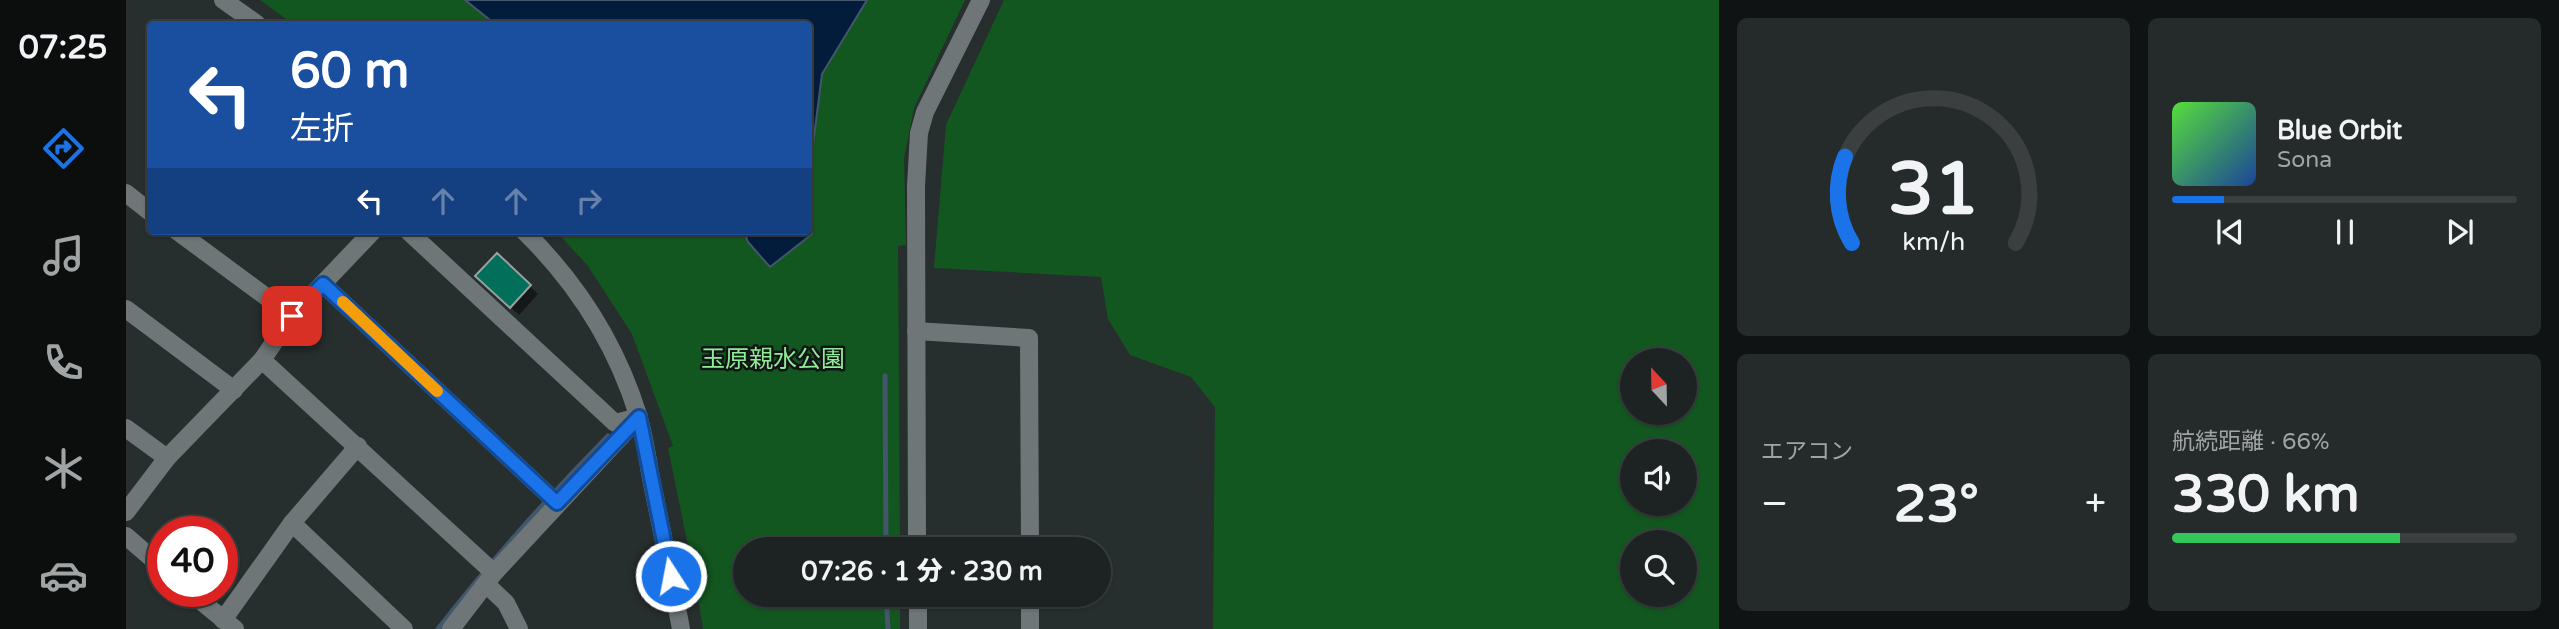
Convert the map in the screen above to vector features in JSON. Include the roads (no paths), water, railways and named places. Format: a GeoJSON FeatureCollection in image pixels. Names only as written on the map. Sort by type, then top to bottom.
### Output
{"type":"FeatureCollection","features":[{"type":"Feature","properties":{"kind":"street"},"geometry":{"type":"LineString","coordinates":[[223,0],[253,21]]}},
{"type":"Feature","properties":{"kind":"street"},"geometry":{"type":"LineString","coordinates":[[917,537],[916,186],[919,133],[933,93],[981,0]]}},
{"type":"Feature","properties":{"kind":"street"},"geometry":{"type":"LineString","coordinates":[[126,193],[147,210]]}},
{"type":"Feature","properties":{"kind":"street"},"geometry":{"type":"LineString","coordinates":[[182,235],[292,316]]}},
{"type":"Feature","properties":{"kind":"street"},"geometry":{"type":"LineString","coordinates":[[126,512],[167,458],[262,360],[292,316],[369,235]]}},
{"type":"Feature","properties":{"kind":"street"},"geometry":{"type":"LineString","coordinates":[[412,235],[615,424],[639,417]]}},
{"type":"Feature","properties":{"kind":"street"},"geometry":{"type":"LineString","coordinates":[[528,235],[547,253],[579,293],[624,375],[639,417],[681,629]]}},
{"type":"Feature","properties":{"kind":"street"},"geometry":{"type":"LineString","coordinates":[[323,284],[553,499]]}},
{"type":"Feature","properties":{"kind":"street"},"geometry":{"type":"LineString","coordinates":[[126,309],[234,390]]}},
{"type":"Feature","properties":{"kind":"street"},"geometry":{"type":"LineString","coordinates":[[916,331],[1029,338],[1030,537]]}},
{"type":"Feature","properties":{"kind":"street"},"geometry":{"type":"LineString","coordinates":[[262,360],[358,446],[488,573],[519,629]]}},
{"type":"Feature","properties":{"kind":"street"},"geometry":{"type":"LineString","coordinates":[[451,629],[488,573],[553,499],[639,417]]}},
{"type":"Feature","properties":{"kind":"street"},"geometry":{"type":"LineString","coordinates":[[126,428],[167,458]]}},
{"type":"Feature","properties":{"kind":"street"},"geometry":{"type":"LineString","coordinates":[[208,607],[229,625],[292,523],[358,446]]}},
{"type":"Feature","properties":{"kind":"street"},"geometry":{"type":"LineString","coordinates":[[292,523],[404,629]]}},
{"type":"Feature","properties":{"kind":"street"},"geometry":{"type":"LineString","coordinates":[[126,536],[147,554]]}},
{"type":"Feature","properties":{"kind":"street"},"geometry":{"type":"LineString","coordinates":[[918,607],[918,629]]}},
{"type":"Feature","properties":{"kind":"street"},"geometry":{"type":"LineString","coordinates":[[1030,607],[1030,629]]}},
{"type":"Feature","properties":{"kind":"water"},"geometry":{"type":"Polygon","coordinates":[[[465,0],[867,0],[822,74],[812,152],[812,21],[491,21],[465,0]]]}},
{"type":"Feature","properties":{"kind":"water"},"geometry":{"type":"Polygon","coordinates":[[[745,235],[811,235],[770,267],[748,242],[745,235]]]}},
{"type":"Feature","properties":{"kind":"waterway"},"geometry":{"type":"LineString","coordinates":[[885,376],[886,537]]}},
{"type":"Feature","properties":{"kind":"waterway"},"geometry":{"type":"LineString","coordinates":[[438,629],[520,530],[608,436]]}},
{"type":"Feature","properties":{"kind":"waterway"},"geometry":{"type":"LineString","coordinates":[[887,607],[888,629]]}},
{"type":"Feature","properties":{"kind":"park label","name":"玉原親水公園"},"geometry":{"type":"Point","coordinates":[773,359]}}]}
